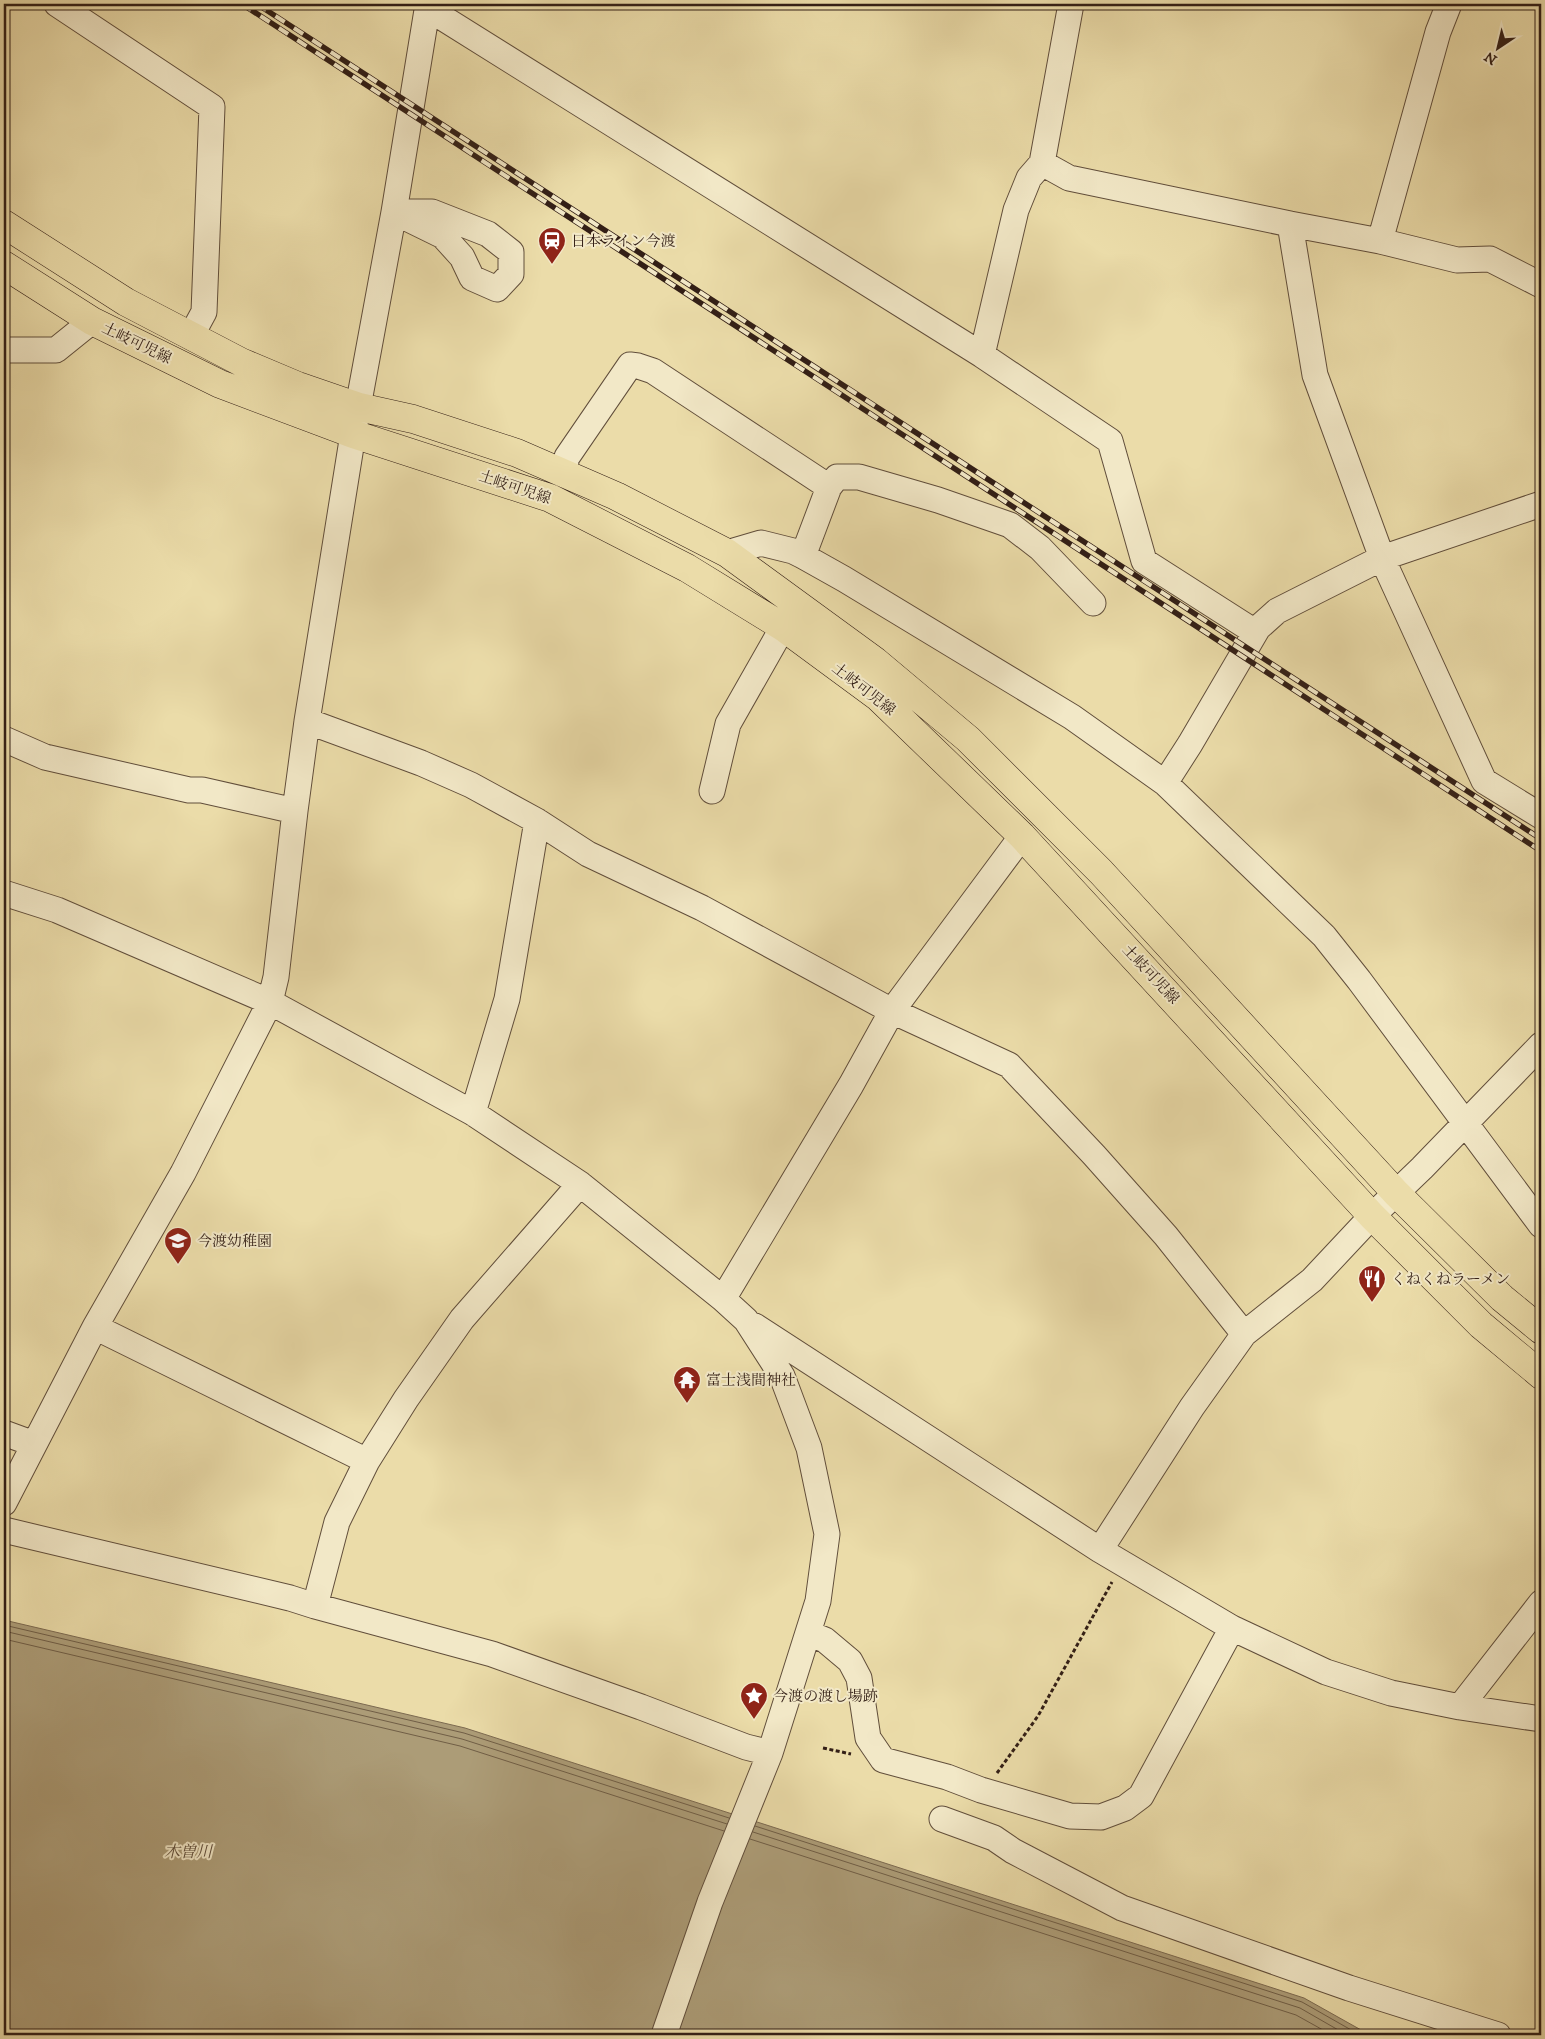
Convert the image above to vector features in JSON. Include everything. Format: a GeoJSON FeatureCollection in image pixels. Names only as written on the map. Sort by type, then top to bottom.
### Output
{"type":"FeatureCollection","features":[{"type":"Feature","properties":{"kind":"main road","name":"土岐可児線"},"geometry":{"type":"LineString","coordinates":[[4,224],[126,302],[241,362],[298,386],[359,407],[413,419],[516,453],[616,496],[727,553],[875,661],[968,738],[1101,872],[1396,1193],[1502,1298],[1541,1330]]}},
{"type":"Feature","properties":{"kind":"main road","name":"土岐可児線"},"geometry":{"type":"LineString","coordinates":[[4,265],[92,321],[220,384],[352,434],[550,498],[687,568],[783,627],[878,697],[1022,836],[1372,1216],[1482,1325],[1541,1375]]}},
{"type":"Feature","properties":{"kind":"street"},"geometry":{"type":"LineString","coordinates":[[57,4],[212,107],[204,312],[191,336]]}},
{"type":"Feature","properties":{"kind":"street"},"geometry":{"type":"LineString","coordinates":[[982,355],[1016,210],[1029,178],[1042,163],[1070,4]]}},
{"type":"Feature","properties":{"kind":"street"},"geometry":{"type":"LineString","coordinates":[[1380,241],[1438,32],[1449,4]]}},
{"type":"Feature","properties":{"kind":"street"},"geometry":{"type":"LineString","coordinates":[[4,1503],[95,1327],[183,1174],[270,1002],[276,976],[307,721],[352,434],[359,407],[394,212],[427,6],[982,355],[1110,441],[1144,561],[1255,632]]}},
{"type":"Feature","properties":{"kind":"street"},"geometry":{"type":"LineString","coordinates":[[1042,163],[1069,178],[1380,241],[1457,260],[1490,259],[1541,285]]}},
{"type":"Feature","properties":{"kind":"street"},"geometry":{"type":"LineString","coordinates":[[394,212],[432,212],[488,234],[511,252],[511,274],[497,289],[472,278],[462,257],[443,236],[394,212]]}},
{"type":"Feature","properties":{"kind":"street"},"geometry":{"type":"LineString","coordinates":[[1290,224],[1315,375],[1382,558],[1484,781],[1541,816]]}},
{"type":"Feature","properties":{"kind":"street"},"geometry":{"type":"LineString","coordinates":[[462,257],[470,244],[488,234]]}},
{"type":"Feature","properties":{"kind":"street"},"geometry":{"type":"LineString","coordinates":[[4,350],[56,350],[92,321]]}},
{"type":"Feature","properties":{"kind":"street"},"geometry":{"type":"LineString","coordinates":[[563,473],[566,457],[630,365],[653,372],[829,487]]}},
{"type":"Feature","properties":{"kind":"street"},"geometry":{"type":"LineString","coordinates":[[802,556],[829,487],[837,477],[859,477],[938,500],[1010,525],[1040,548],[1093,603]]}},
{"type":"Feature","properties":{"kind":"street"},"geometry":{"type":"LineString","coordinates":[[1165,783],[1190,744],[1255,632],[1277,610],[1382,558],[1541,504]]}},
{"type":"Feature","properties":{"kind":"street"},"geometry":{"type":"LineString","coordinates":[[727,553],[761,543],[793,551],[844,578],[1072,717],[1165,783],[1324,936],[1466,1122],[1541,1225]]}},
{"type":"Feature","properties":{"kind":"street"},"geometry":{"type":"LineString","coordinates":[[712,791],[728,724],[783,627]]}},
{"type":"Feature","properties":{"kind":"street"},"geometry":{"type":"LineString","coordinates":[[307,721],[421,763],[463,781],[537,820],[588,854],[702,908],[892,1011],[1009,1065],[1094,1155],[1166,1236],[1244,1334]]}},
{"type":"Feature","properties":{"kind":"street"},"geometry":{"type":"LineString","coordinates":[[4,738],[45,757],[189,790],[202,790],[295,811]]}},
{"type":"Feature","properties":{"kind":"street"},"geometry":{"type":"LineString","coordinates":[[473,1113],[507,999],[537,820]]}},
{"type":"Feature","properties":{"kind":"street"},"geometry":{"type":"LineString","coordinates":[[723,1299],[851,1085],[892,1011],[1022,836]]}},
{"type":"Feature","properties":{"kind":"street"},"geometry":{"type":"LineString","coordinates":[[4,893],[57,910],[270,1002],[473,1113],[580,1184],[723,1299],[746,1320],[1100,1550],[1232,1628],[1326,1672],[1391,1693],[1460,1707],[1541,1719]]}},
{"type":"Feature","properties":{"kind":"street"},"geometry":{"type":"LineString","coordinates":[[1100,1550],[1192,1407],[1244,1334],[1312,1280],[1372,1216],[1541,1046]]}},
{"type":"Feature","properties":{"kind":"street"},"geometry":{"type":"LineString","coordinates":[[315,1606],[336,1522],[367,1461],[406,1399],[462,1319],[580,1184]]}},
{"type":"Feature","properties":{"kind":"street"},"geometry":{"type":"LineString","coordinates":[[664,2035],[710,1902],[770,1753],[818,1601],[827,1534],[809,1448],[782,1376],[746,1320]]}},
{"type":"Feature","properties":{"kind":"street"},"geometry":{"type":"LineString","coordinates":[[95,1327],[367,1461]]}},
{"type":"Feature","properties":{"kind":"street"},"geometry":{"type":"LineString","coordinates":[[4,1433],[34,1444]]}},
{"type":"Feature","properties":{"kind":"street"},"geometry":{"type":"LineString","coordinates":[[4,1530],[290,1598],[492,1654],[746,1747],[770,1753]]}},
{"type":"Feature","properties":{"kind":"street"},"geometry":{"type":"LineString","coordinates":[[1460,1707],[1541,1603]]}},
{"type":"Feature","properties":{"kind":"street"},"geometry":{"type":"LineString","coordinates":[[808,1633],[825,1640],[850,1661],[859,1678],[868,1738],[883,1760],[948,1777],[981,1790],[1070,1816],[1101,1817],[1125,1808],[1141,1796],[1232,1628]]}},
{"type":"Feature","properties":{"kind":"street"},"geometry":{"type":"LineString","coordinates":[[942,1819],[994,1838],[1013,1851],[1122,1908],[1350,1988],[1498,2035]]}},
{"type":"Feature","properties":{"kind":"path"},"geometry":{"type":"LineString","coordinates":[[981,1790],[999,1770],[1038,1716],[1122,1563]]}},
{"type":"Feature","properties":{"kind":"water","name":"木曽川"},"geometry":{"type":"Polygon","coordinates":[[[4,1620],[465,1728],[1304,1998],[1370,2035],[4,2035],[4,1620]]]}},
{"type":"Feature","properties":{"kind":"railway"},"geometry":{"type":"LineString","coordinates":[[242,4],[1541,851]]}},
{"type":"Feature","properties":{"kind":"railway"},"geometry":{"type":"LineString","coordinates":[[257,4],[1541,839]]}},
{"type":"Feature","properties":{"kind":"place","name":"日本ライン今渡"},"geometry":{"type":"Point","coordinates":[552,265]}},
{"type":"Feature","properties":{"kind":"place","name":"今渡幼稚園"},"geometry":{"type":"Point","coordinates":[178,1265]}},
{"type":"Feature","properties":{"kind":"place","name":"くねくねラーメン"},"geometry":{"type":"Point","coordinates":[1372,1303]}},
{"type":"Feature","properties":{"kind":"place","name":"富士浅間神社"},"geometry":{"type":"Point","coordinates":[687,1404]}},
{"type":"Feature","properties":{"kind":"place","name":"今渡の渡し場跡"},"geometry":{"type":"Point","coordinates":[754,1720]}}]}
